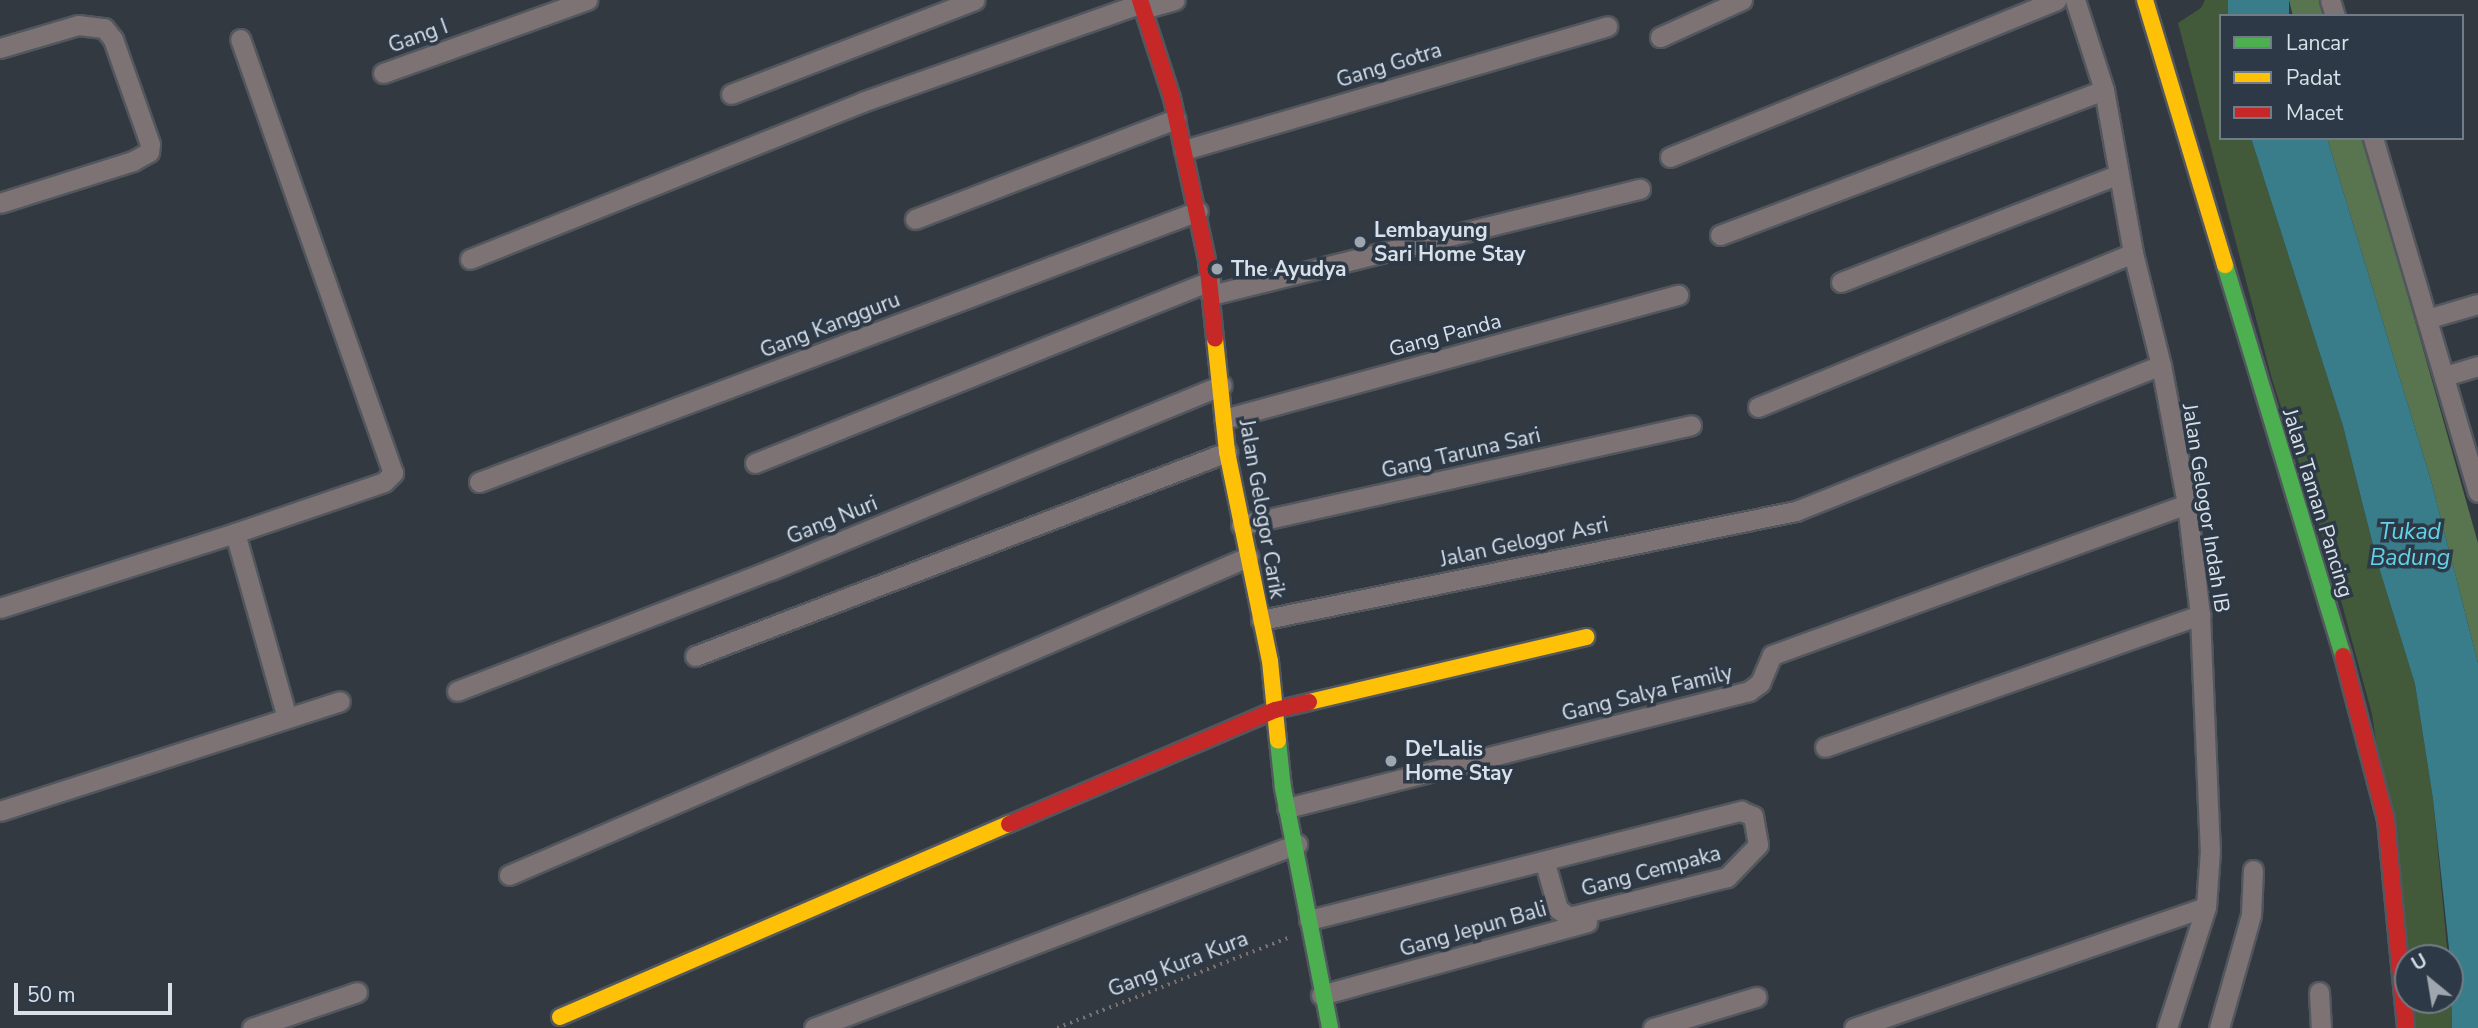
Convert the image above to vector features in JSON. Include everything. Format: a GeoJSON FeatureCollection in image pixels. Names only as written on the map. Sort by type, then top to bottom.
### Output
{"type":"FeatureCollection","features":[{"type":"Feature","properties":{"kind":"street","name":"Gang I"},"geometry":{"type":"LineString","coordinates":[[383,73],[587,0]]}},
{"type":"Feature","properties":{"kind":"street"},"geometry":{"type":"LineString","coordinates":[[731,94],[974,0]]}},
{"type":"Feature","properties":{"kind":"street"},"geometry":{"type":"LineString","coordinates":[[470,259],[862,103],[1141,4],[1175,0]]}},
{"type":"Feature","properties":{"kind":"street"},"geometry":{"type":"LineString","coordinates":[[1660,37],[1742,0]]}},
{"type":"Feature","properties":{"kind":"street"},"geometry":{"type":"LineString","coordinates":[[1670,157],[2056,0]]}},
{"type":"Feature","properties":{"kind":"street","name":"Jalan Gelogor Indah IB"},"geometry":{"type":"LineString","coordinates":[[2075,0],[2104,90],[2133,253],[2161,365],[2187,503],[2200,615],[2210,837],[2206,907],[2167,1028]]}},
{"type":"Feature","properties":{"kind":"street","name":"Jalan Taman Pancing"},"geometry":{"type":"LineString","coordinates":[[2146,0],[2356,698],[2386,820],[2406,1028]]}},
{"type":"Feature","properties":{"kind":"street","name":"Jalan Gelogor Carik"},"geometry":{"type":"LineString","coordinates":[[1141,4],[1184,150],[1198,211],[1211,288],[1227,452],[1261,620],[1287,808],[1297,845],[1321,995],[1330,1028]]}},
{"type":"Feature","properties":{"kind":"street"},"geometry":{"type":"LineString","coordinates":[[0,48],[78,25],[104,29],[113,39],[150,144],[149,152],[133,161],[0,203]]}},
{"type":"Feature","properties":{"kind":"street","name":"Gang Gotra"},"geometry":{"type":"LineString","coordinates":[[1184,150],[1607,26]]}},
{"type":"Feature","properties":{"kind":"street"},"geometry":{"type":"LineString","coordinates":[[0,608],[384,482],[393,473],[240,39]]}},
{"type":"Feature","properties":{"kind":"street"},"geometry":{"type":"LineString","coordinates":[[1720,235],[2104,90]]}},
{"type":"Feature","properties":{"kind":"street"},"geometry":{"type":"LineString","coordinates":[[915,219],[1175,119]]}},
{"type":"Feature","properties":{"kind":"street"},"geometry":{"type":"LineString","coordinates":[[2374,140],[2430,318],[2445,376],[2470,437],[2478,492]]}},
{"type":"Feature","properties":{"kind":"street"},"geometry":{"type":"LineString","coordinates":[[1841,282],[2119,174]]}},
{"type":"Feature","properties":{"kind":"street"},"geometry":{"type":"LineString","coordinates":[[755,463],[1211,288],[1640,189]]}},
{"type":"Feature","properties":{"kind":"street","name":"Gang Kangguru"},"geometry":{"type":"LineString","coordinates":[[479,482],[1198,211]]}},
{"type":"Feature","properties":{"kind":"street"},"geometry":{"type":"LineString","coordinates":[[1758,407],[2133,253]]}},
{"type":"Feature","properties":{"kind":"street","name":"Gang Panda"},"geometry":{"type":"LineString","coordinates":[[1224,419],[1678,295]]}},
{"type":"Feature","properties":{"kind":"street"},"geometry":{"type":"LineString","coordinates":[[2430,318],[2478,304]]}},
{"type":"Feature","properties":{"kind":"street","name":"Jalan Gelogor Asri"},"geometry":{"type":"LineString","coordinates":[[1261,620],[1796,511],[2161,365]]}},
{"type":"Feature","properties":{"kind":"street"},"geometry":{"type":"LineString","coordinates":[[2445,376],[2478,366]]}},
{"type":"Feature","properties":{"kind":"street","name":"Gang Nuri"},"geometry":{"type":"LineString","coordinates":[[457,691],[771,570],[1222,385]]}},
{"type":"Feature","properties":{"kind":"street","name":"Gang Taruna Sari"},"geometry":{"type":"LineString","coordinates":[[1241,525],[1691,425]]}},
{"type":"Feature","properties":{"kind":"street"},"geometry":{"type":"LineString","coordinates":[[695,656],[1227,452]]}},
{"type":"Feature","properties":{"kind":"street","name":"Gang Salya Family"},"geometry":{"type":"LineString","coordinates":[[1287,808],[1749,691],[1760,683],[1772,655],[2187,503]]}},
{"type":"Feature","properties":{"kind":"street"},"geometry":{"type":"LineString","coordinates":[[234,533],[287,718]]}},
{"type":"Feature","properties":{"kind":"street"},"geometry":{"type":"LineString","coordinates":[[509,875],[1248,557]]}},
{"type":"Feature","properties":{"kind":"street"},"geometry":{"type":"LineString","coordinates":[[1825,747],[2200,615]]}},
{"type":"Feature","properties":{"kind":"street"},"geometry":{"type":"LineString","coordinates":[[560,1017],[1275,710],[1587,637]]}},
{"type":"Feature","properties":{"kind":"street"},"geometry":{"type":"LineString","coordinates":[[0,811],[340,701]]}},
{"type":"Feature","properties":{"kind":"street","name":"Gang Cempaka"},"geometry":{"type":"LineString","coordinates":[[1309,925],[1741,811],[1753,816],[1758,845],[1727,877],[1569,917],[1558,909],[1545,863]]}},
{"type":"Feature","properties":{"kind":"street"},"geometry":{"type":"LineString","coordinates":[[814,1028],[1297,845]]}},
{"type":"Feature","properties":{"kind":"street"},"geometry":{"type":"LineString","coordinates":[[2219,1028],[2251,915],[2253,870]]}},
{"type":"Feature","properties":{"kind":"street","name":"Gang Jepun Bali"},"geometry":{"type":"LineString","coordinates":[[1321,995],[1720,889]]}},
{"type":"Feature","properties":{"kind":"street"},"geometry":{"type":"LineString","coordinates":[[1854,1028],[2206,907]]}},
{"type":"Feature","properties":{"kind":"street"},"geometry":{"type":"LineString","coordinates":[[252,1028],[357,992]]}},
{"type":"Feature","properties":{"kind":"street"},"geometry":{"type":"LineString","coordinates":[[2319,992],[2321,1028]]}},
{"type":"Feature","properties":{"kind":"street"},"geometry":{"type":"LineString","coordinates":[[1653,1028],[1756,997]]}},
{"type":"Feature","properties":{"kind":"path","name":"Gang Kura Kura"},"geometry":{"type":"LineString","coordinates":[[1057,1028],[1309,925]]}},
{"type":"Feature","properties":{"kind":"green space"},"geometry":{"type":"Polygon","coordinates":[[[2205,0],[2228,0],[2231,14],[2219,14],[2219,140],[2252,140],[2343,426],[2377,561],[2415,684],[2433,799],[2447,944],[2406,944],[2372,714],[2328,553],[2272,379],[2178,23],[2201,8],[2205,0]]]}},
{"type":"Feature","properties":{"kind":"green space"},"geometry":{"type":"Polygon","coordinates":[[[2289,0],[2319,0],[2323,14],[2292,14],[2289,0]]]}},
{"type":"Feature","properties":{"kind":"green space"},"geometry":{"type":"Polygon","coordinates":[[[2328,140],[2362,140],[2376,183],[2478,543],[2478,663],[2432,484],[2328,140]]]}},
{"type":"Feature","properties":{"kind":"green space"},"geometry":{"type":"Polygon","coordinates":[[[2414,1014],[2451,1014],[2452,1028],[2415,1028],[2414,1014]]]}},
{"type":"Feature","properties":{"kind":"water"},"geometry":{"type":"Polygon","coordinates":[[[2228,0],[2289,0],[2289,14],[2228,14],[2228,0]]]}},
{"type":"Feature","properties":{"kind":"water","name":"Tukad Badung"},"geometry":{"type":"Polygon","coordinates":[[[2252,140],[2328,140],[2432,484],[2478,663],[2478,1028],[2452,1028],[2452,1014],[2464,1014],[2464,944],[2449,944],[2433,799],[2415,684],[2377,561],[2343,426],[2252,140]]]}},
{"type":"Feature","properties":{"kind":"traffic: fast"},"geometry":{"type":"LineString","coordinates":[[2225,265],[2343,656]]}},
{"type":"Feature","properties":{"kind":"traffic: fast"},"geometry":{"type":"LineString","coordinates":[[1278,741],[1283,788],[1330,1028]]}},
{"type":"Feature","properties":{"kind":"traffic: slow"},"geometry":{"type":"LineString","coordinates":[[2145,0],[2225,265]]}},
{"type":"Feature","properties":{"kind":"traffic: slow"},"geometry":{"type":"LineString","coordinates":[[1215,339],[1227,452],[1270,661],[1278,741]]}},
{"type":"Feature","properties":{"kind":"traffic: slow"},"geometry":{"type":"LineString","coordinates":[[1309,702],[1586,637]]}},
{"type":"Feature","properties":{"kind":"traffic: slow"},"geometry":{"type":"LineString","coordinates":[[560,1017],[1009,824]]}},
{"type":"Feature","properties":{"kind":"traffic: jam"},"geometry":{"type":"LineString","coordinates":[[1140,0],[1172,98],[1207,260],[1215,339]]}},
{"type":"Feature","properties":{"kind":"traffic: jam"},"geometry":{"type":"LineString","coordinates":[[2343,656],[2386,820],[2406,1028]]}},
{"type":"Feature","properties":{"kind":"traffic: jam"},"geometry":{"type":"LineString","coordinates":[[1009,824],[1275,710],[1309,702]]}},
{"type":"Feature","properties":{"kind":"place","name":"Lembayung Sari Home Stay"},"geometry":{"type":"Point","coordinates":[1360,242]}},
{"type":"Feature","properties":{"kind":"place","name":"The Ayudya"},"geometry":{"type":"Point","coordinates":[1217,269]}},
{"type":"Feature","properties":{"kind":"place","name":"De'Lalis Home Stay"},"geometry":{"type":"Point","coordinates":[1391,761]}}]}
